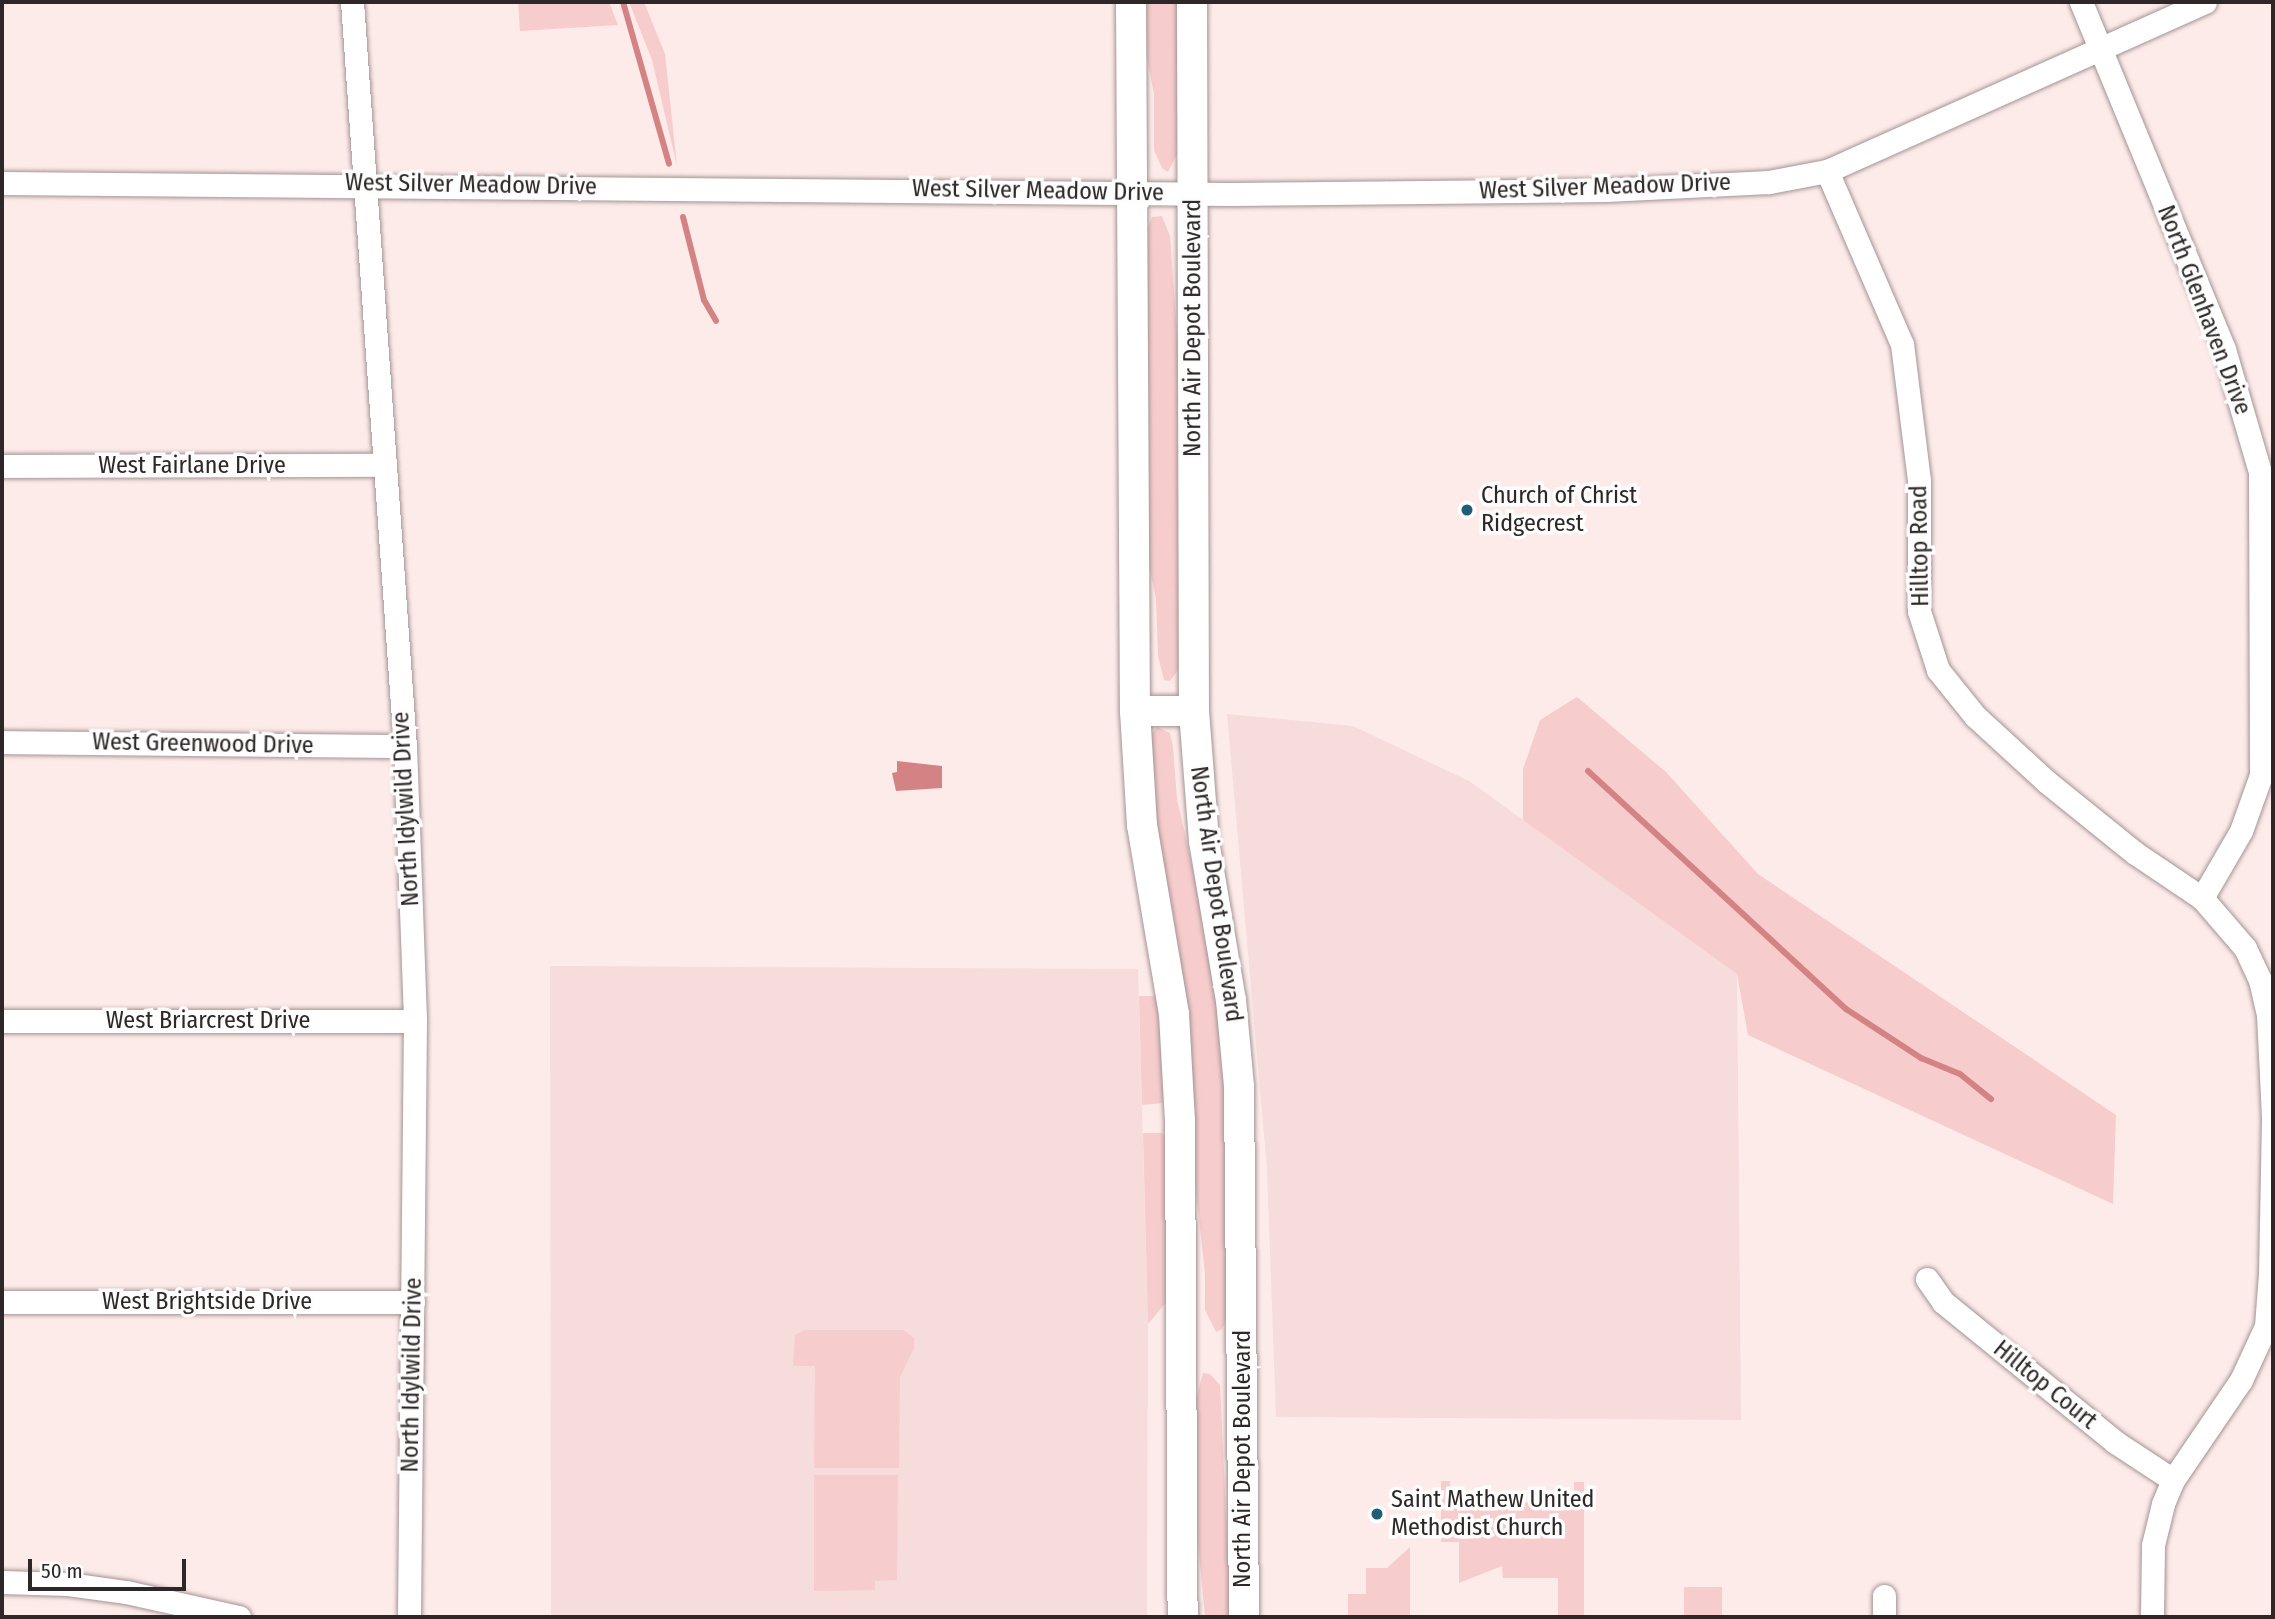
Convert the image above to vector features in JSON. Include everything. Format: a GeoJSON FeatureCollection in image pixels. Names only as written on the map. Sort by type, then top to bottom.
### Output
{"type":"FeatureCollection","features":[{"type":"Feature","properties":{"kind":"main road"},"geometry":{"type":"LineString","coordinates":[[1131,2],[1135,711],[1142,825],[1174,1014],[1181,1121],[1183,1617]]}},
{"type":"Feature","properties":{"kind":"main road","name":"North Air Depot Boulevard"},"geometry":{"type":"LineString","coordinates":[[1192,2],[1194,711],[1204,841],[1231,1000],[1239,1087],[1244,1617]]}},
{"type":"Feature","properties":{"kind":"main road"},"geometry":{"type":"LineString","coordinates":[[1135,711],[1194,711]]}},
{"type":"Feature","properties":{"kind":"street","name":"North Idylwild Drive"},"geometry":{"type":"LineString","coordinates":[[352,2],[405,746],[415,1021],[409,1617]]}},
{"type":"Feature","properties":{"kind":"street","name":"North Glenhaven Drive"},"geometry":{"type":"LineString","coordinates":[[2081,2],[2224,349],[2260,472],[2261,775],[2241,831],[2202,898]]}},
{"type":"Feature","properties":{"kind":"street","name":"West Silver Meadow Drive"},"geometry":{"type":"LineString","coordinates":[[2,183],[366,183],[1193,192],[1606,190],[1769,182],[1827,171],[2205,2]]}},
{"type":"Feature","properties":{"kind":"street","name":"Hilltop Road"},"geometry":{"type":"LineString","coordinates":[[1827,171],[1902,344],[1914,415],[1919,481],[1919,611],[1938,670],[1975,716],[2047,782],[2135,853],[2202,898]]}},
{"type":"Feature","properties":{"kind":"street","name":"West Fairlane Drive"},"geometry":{"type":"LineString","coordinates":[[2,466],[383,465]]}},
{"type":"Feature","properties":{"kind":"street","name":"West Greenwood Drive"},"geometry":{"type":"LineString","coordinates":[[2,742],[405,746]]}},
{"type":"Feature","properties":{"kind":"street"},"geometry":{"type":"LineString","coordinates":[[2152,1617],[2153,1545],[2173,1480],[2241,1380],[2266,1326],[2270,1274],[2273,1118],[2268,1015],[2260,980],[2245,948],[2202,898]]}},
{"type":"Feature","properties":{"kind":"street","name":"West Briarcrest Drive"},"geometry":{"type":"LineString","coordinates":[[2,1021],[415,1021]]}},
{"type":"Feature","properties":{"kind":"street","name":"Hilltop Court"},"geometry":{"type":"LineString","coordinates":[[1927,1279],[1942,1302],[2115,1442],[2173,1480]]}},
{"type":"Feature","properties":{"kind":"street","name":"West Brightside Drive"},"geometry":{"type":"LineString","coordinates":[[2,1302],[413,1302]]}},
{"type":"Feature","properties":{"kind":"street"},"geometry":{"type":"LineString","coordinates":[[2,1582],[115,1591],[239,1617]]}},
{"type":"Feature","properties":{"kind":"shaded area"},"geometry":{"type":"Polygon","coordinates":[[[518,2],[609,2],[618,25],[520,31],[518,2]]]}},
{"type":"Feature","properties":{"kind":"shaded area"},"geometry":{"type":"Polygon","coordinates":[[[629,2],[644,2],[665,54],[677,166],[652,60],[629,2]]]}},
{"type":"Feature","properties":{"kind":"shaded area"},"geometry":{"type":"Polygon","coordinates":[[[1143,2],[1179,2],[1178,152],[1168,172],[1162,168],[1154,150],[1154,94],[1145,47],[1143,2]]]}},
{"type":"Feature","properties":{"kind":"shaded area"},"geometry":{"type":"Polygon","coordinates":[[[1162,216],[1170,236],[1180,373],[1182,665],[1170,681],[1164,680],[1158,656],[1156,598],[1149,566],[1143,240],[1152,217],[1162,216]]]}},
{"type":"Feature","properties":{"kind":"shaded area"},"geometry":{"type":"Polygon","coordinates":[[[1577,697],[1666,772],[1758,874],[2116,1115],[2113,1204],[1748,1035],[1737,974],[1523,820],[1523,769],[1540,720],[1577,697]]]}},
{"type":"Feature","properties":{"kind":"shaded area"},"geometry":{"type":"Polygon","coordinates":[[[1227,714],[1353,726],[1469,781],[1737,974],[1741,1420],[1276,1417],[1267,1169],[1227,714]]]}},
{"type":"Feature","properties":{"kind":"shaded area"},"geometry":{"type":"Polygon","coordinates":[[[1157,727],[1170,733],[1173,747],[1177,799],[1207,929],[1225,1055],[1230,1312],[1222,1329],[1216,1332],[1205,1310],[1205,1274],[1153,796],[1151,735],[1157,727]]]}},
{"type":"Feature","properties":{"kind":"shaded area"},"geometry":{"type":"Polygon","coordinates":[[[897,761],[942,766],[942,788],[896,791],[892,773],[897,772],[897,761]]]}},
{"type":"Feature","properties":{"kind":"shaded area"},"geometry":{"type":"Polygon","coordinates":[[[550,966],[1138,969],[1148,1324],[1147,1617],[551,1617],[550,966]]]}},
{"type":"Feature","properties":{"kind":"shaded area"},"geometry":{"type":"Polygon","coordinates":[[[1139,996],[1160,996],[1168,1092],[1163,1103],[1142,1105],[1139,996]]]}},
{"type":"Feature","properties":{"kind":"shaded area"},"geometry":{"type":"Polygon","coordinates":[[[1143,1133],[1162,1133],[1167,1140],[1169,1299],[1148,1324],[1143,1133]]]}},
{"type":"Feature","properties":{"kind":"shaded area"},"geometry":{"type":"Polygon","coordinates":[[[805,1330],[903,1330],[914,1338],[914,1348],[900,1377],[899,1468],[814,1468],[815,1366],[793,1366],[795,1335],[805,1330]]]}},
{"type":"Feature","properties":{"kind":"shaded area"},"geometry":{"type":"Polygon","coordinates":[[[1203,1373],[1210,1374],[1220,1385],[1231,1617],[1205,1617],[1197,1533],[1195,1403],[1203,1373]]]}},
{"type":"Feature","properties":{"kind":"shaded area"},"geometry":{"type":"Polygon","coordinates":[[[814,1475],[898,1475],[897,1580],[875,1581],[875,1590],[814,1591],[814,1475]]]}},
{"type":"Feature","properties":{"kind":"shaded area"},"geometry":{"type":"Polygon","coordinates":[[[1441,1481],[1450,1481],[1451,1503],[1574,1502],[1574,1482],[1584,1482],[1584,1617],[1558,1617],[1558,1578],[1503,1578],[1502,1566],[1459,1583],[1459,1542],[1441,1542],[1441,1481]]]}},
{"type":"Feature","properties":{"kind":"shaded area"},"geometry":{"type":"Polygon","coordinates":[[[1410,1547],[1410,1617],[1348,1617],[1348,1594],[1366,1594],[1366,1568],[1387,1568],[1410,1547]]]}},
{"type":"Feature","properties":{"kind":"shaded area"},"geometry":{"type":"Polygon","coordinates":[[[1684,1587],[1722,1587],[1722,1617],[1684,1617],[1684,1587]]]}},
{"type":"Feature","properties":{"kind":"waterway"},"geometry":{"type":"LineString","coordinates":[[623,2],[669,164]]}},
{"type":"Feature","properties":{"kind":"waterway"},"geometry":{"type":"LineString","coordinates":[[683,217],[704,300],[716,321]]}},
{"type":"Feature","properties":{"kind":"waterway"},"geometry":{"type":"LineString","coordinates":[[1588,771],[1846,1009],[1921,1058],[1960,1074],[1991,1099]]}},
{"type":"Feature","properties":{"kind":"place","name":"Church of Christ Ridgecrest"},"geometry":{"type":"Point","coordinates":[1467,510]}},
{"type":"Feature","properties":{"kind":"place","name":"Saint Mathew United Methodist Church"},"geometry":{"type":"Point","coordinates":[1377,1514]}}]}
